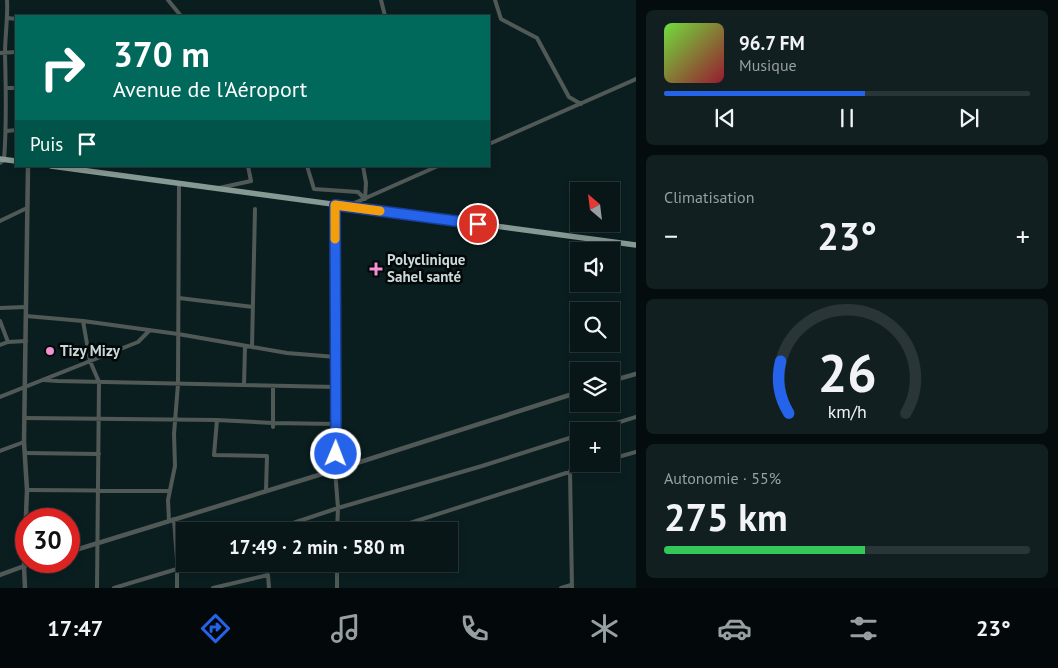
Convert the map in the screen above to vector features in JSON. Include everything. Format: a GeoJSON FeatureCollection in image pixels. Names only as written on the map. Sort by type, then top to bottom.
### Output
{"type":"FeatureCollection","features":[{"type":"Feature","properties":{"kind":"main road"},"geometry":{"type":"LineString","coordinates":[[1,160],[15,161]]}},
{"type":"Feature","properties":{"kind":"main road"},"geometry":{"type":"LineString","coordinates":[[58,167],[636,245]]}},
{"type":"Feature","properties":{"kind":"street"},"geometry":{"type":"LineString","coordinates":[[1,160],[7,131],[7,88],[2,53],[8,18],[7,0]]}},
{"type":"Feature","properties":{"kind":"street"},"geometry":{"type":"LineString","coordinates":[[168,0],[180,15]]}},
{"type":"Feature","properties":{"kind":"street"},"geometry":{"type":"LineString","coordinates":[[381,0],[385,15]]}},
{"type":"Feature","properties":{"kind":"street"},"geometry":{"type":"LineString","coordinates":[[495,0],[501,19],[537,38],[569,97],[581,104]]}},
{"type":"Feature","properties":{"kind":"street"},"geometry":{"type":"LineString","coordinates":[[8,18],[15,18]]}},
{"type":"Feature","properties":{"kind":"street"},"geometry":{"type":"LineString","coordinates":[[2,53],[15,52]]}},
{"type":"Feature","properties":{"kind":"street"},"geometry":{"type":"LineString","coordinates":[[490,144],[636,78]]}},
{"type":"Feature","properties":{"kind":"street"},"geometry":{"type":"LineString","coordinates":[[7,88],[15,88]]}},
{"type":"Feature","properties":{"kind":"street"},"geometry":{"type":"LineString","coordinates":[[7,131],[15,130]]}},
{"type":"Feature","properties":{"kind":"street"},"geometry":{"type":"LineString","coordinates":[[26,508],[24,442],[28,167]]}},
{"type":"Feature","properties":{"kind":"street"},"geometry":{"type":"LineString","coordinates":[[215,188],[251,181],[248,167]]}},
{"type":"Feature","properties":{"kind":"street"},"geometry":{"type":"LineString","coordinates":[[307,167],[314,189],[358,192],[365,199]]}},
{"type":"Feature","properties":{"kind":"street"},"geometry":{"type":"LineString","coordinates":[[363,167],[366,183],[365,199]]}},
{"type":"Feature","properties":{"kind":"street"},"geometry":{"type":"LineString","coordinates":[[348,206],[428,168]]}},
{"type":"Feature","properties":{"kind":"street"},"geometry":{"type":"LineString","coordinates":[[176,552],[168,500],[174,466],[174,434],[178,384],[179,184]]}},
{"type":"Feature","properties":{"kind":"street"},"geometry":{"type":"LineString","coordinates":[[335,205],[335,470],[337,522]]}},
{"type":"Feature","properties":{"kind":"street"},"geometry":{"type":"LineString","coordinates":[[0,221],[27,208]]}},
{"type":"Feature","properties":{"kind":"street"},"geometry":{"type":"LineString","coordinates":[[252,348],[255,209]]}},
{"type":"Feature","properties":{"kind":"street"},"geometry":{"type":"LineString","coordinates":[[179,298],[253,307]]}},
{"type":"Feature","properties":{"kind":"street"},"geometry":{"type":"LineString","coordinates":[[0,308],[26,308]]}},
{"type":"Feature","properties":{"kind":"street"},"geometry":{"type":"LineString","coordinates":[[26,316],[83,321],[178,334],[287,353],[336,357]]}},
{"type":"Feature","properties":{"kind":"street"},"geometry":{"type":"LineString","coordinates":[[0,321],[8,342]]}},
{"type":"Feature","properties":{"kind":"street"},"geometry":{"type":"LineString","coordinates":[[83,321],[90,361],[99,382],[97,588]]}},
{"type":"Feature","properties":{"kind":"street"},"geometry":{"type":"LineString","coordinates":[[0,397],[138,342],[149,331]]}},
{"type":"Feature","properties":{"kind":"street"},"geometry":{"type":"LineString","coordinates":[[0,345],[8,342],[26,341]]}},
{"type":"Feature","properties":{"kind":"street"},"geometry":{"type":"LineString","coordinates":[[244,386],[245,347]]}},
{"type":"Feature","properties":{"kind":"street"},"geometry":{"type":"LineString","coordinates":[[620,378],[636,374]]}},
{"type":"Feature","properties":{"kind":"street"},"geometry":{"type":"LineString","coordinates":[[44,380],[336,387]]}},
{"type":"Feature","properties":{"kind":"street"},"geometry":{"type":"LineString","coordinates":[[273,386],[273,425]]}},
{"type":"Feature","properties":{"kind":"street"},"geometry":{"type":"LineString","coordinates":[[80,548],[570,395]]}},
{"type":"Feature","properties":{"kind":"street"},"geometry":{"type":"LineString","coordinates":[[620,422],[636,417]]}},
{"type":"Feature","properties":{"kind":"street"},"geometry":{"type":"LineString","coordinates":[[25,418],[217,420],[273,425],[336,424]]}},
{"type":"Feature","properties":{"kind":"street"},"geometry":{"type":"LineString","coordinates":[[217,420],[214,455],[268,456],[266,490]]}},
{"type":"Feature","properties":{"kind":"street"},"geometry":{"type":"LineString","coordinates":[[296,522],[570,438]]}},
{"type":"Feature","properties":{"kind":"street"},"geometry":{"type":"LineString","coordinates":[[0,451],[24,442]]}},
{"type":"Feature","properties":{"kind":"street"},"geometry":{"type":"LineString","coordinates":[[620,456],[636,452]]}},
{"type":"Feature","properties":{"kind":"street"},"geometry":{"type":"LineString","coordinates":[[25,453],[99,454]]}},
{"type":"Feature","properties":{"kind":"street"},"geometry":{"type":"LineString","coordinates":[[414,522],[570,471]]}},
{"type":"Feature","properties":{"kind":"street"},"geometry":{"type":"LineString","coordinates":[[562,588],[572,586],[570,472]]}},
{"type":"Feature","properties":{"kind":"street"},"geometry":{"type":"LineString","coordinates":[[27,490],[170,491]]}},
{"type":"Feature","properties":{"kind":"street"},"geometry":{"type":"LineString","coordinates":[[0,575],[15,569]]}},
{"type":"Feature","properties":{"kind":"street"},"geometry":{"type":"LineString","coordinates":[[114,588],[176,569]]}},
{"type":"Feature","properties":{"kind":"street"},"geometry":{"type":"LineString","coordinates":[[176,588],[177,572]]}},
{"type":"Feature","properties":{"kind":"street"},"geometry":{"type":"LineString","coordinates":[[337,572],[337,588]]}},
{"type":"Feature","properties":{"kind":"street"},"geometry":{"type":"LineString","coordinates":[[25,573],[26,588]]}},
{"type":"Feature","properties":{"kind":"street"},"geometry":{"type":"LineString","coordinates":[[213,588],[268,575],[269,588]]}},
{"type":"Feature","properties":{"kind":"slow traffic"},"geometry":{"type":"LineString","coordinates":[[335,239],[335,205],[380,211]]}},
{"type":"Feature","properties":{"kind":"place","name":"Polyclinique Sahel santé"},"geometry":{"type":"Point","coordinates":[376,269]}},
{"type":"Feature","properties":{"kind":"place","name":"Tizy Mizy"},"geometry":{"type":"Point","coordinates":[50,351]}},
{"type":"Feature","properties":{"kind":"route"},"geometry":{"type":"LineString","coordinates":[[336,454],[335,205],[478,224]]}}]}
